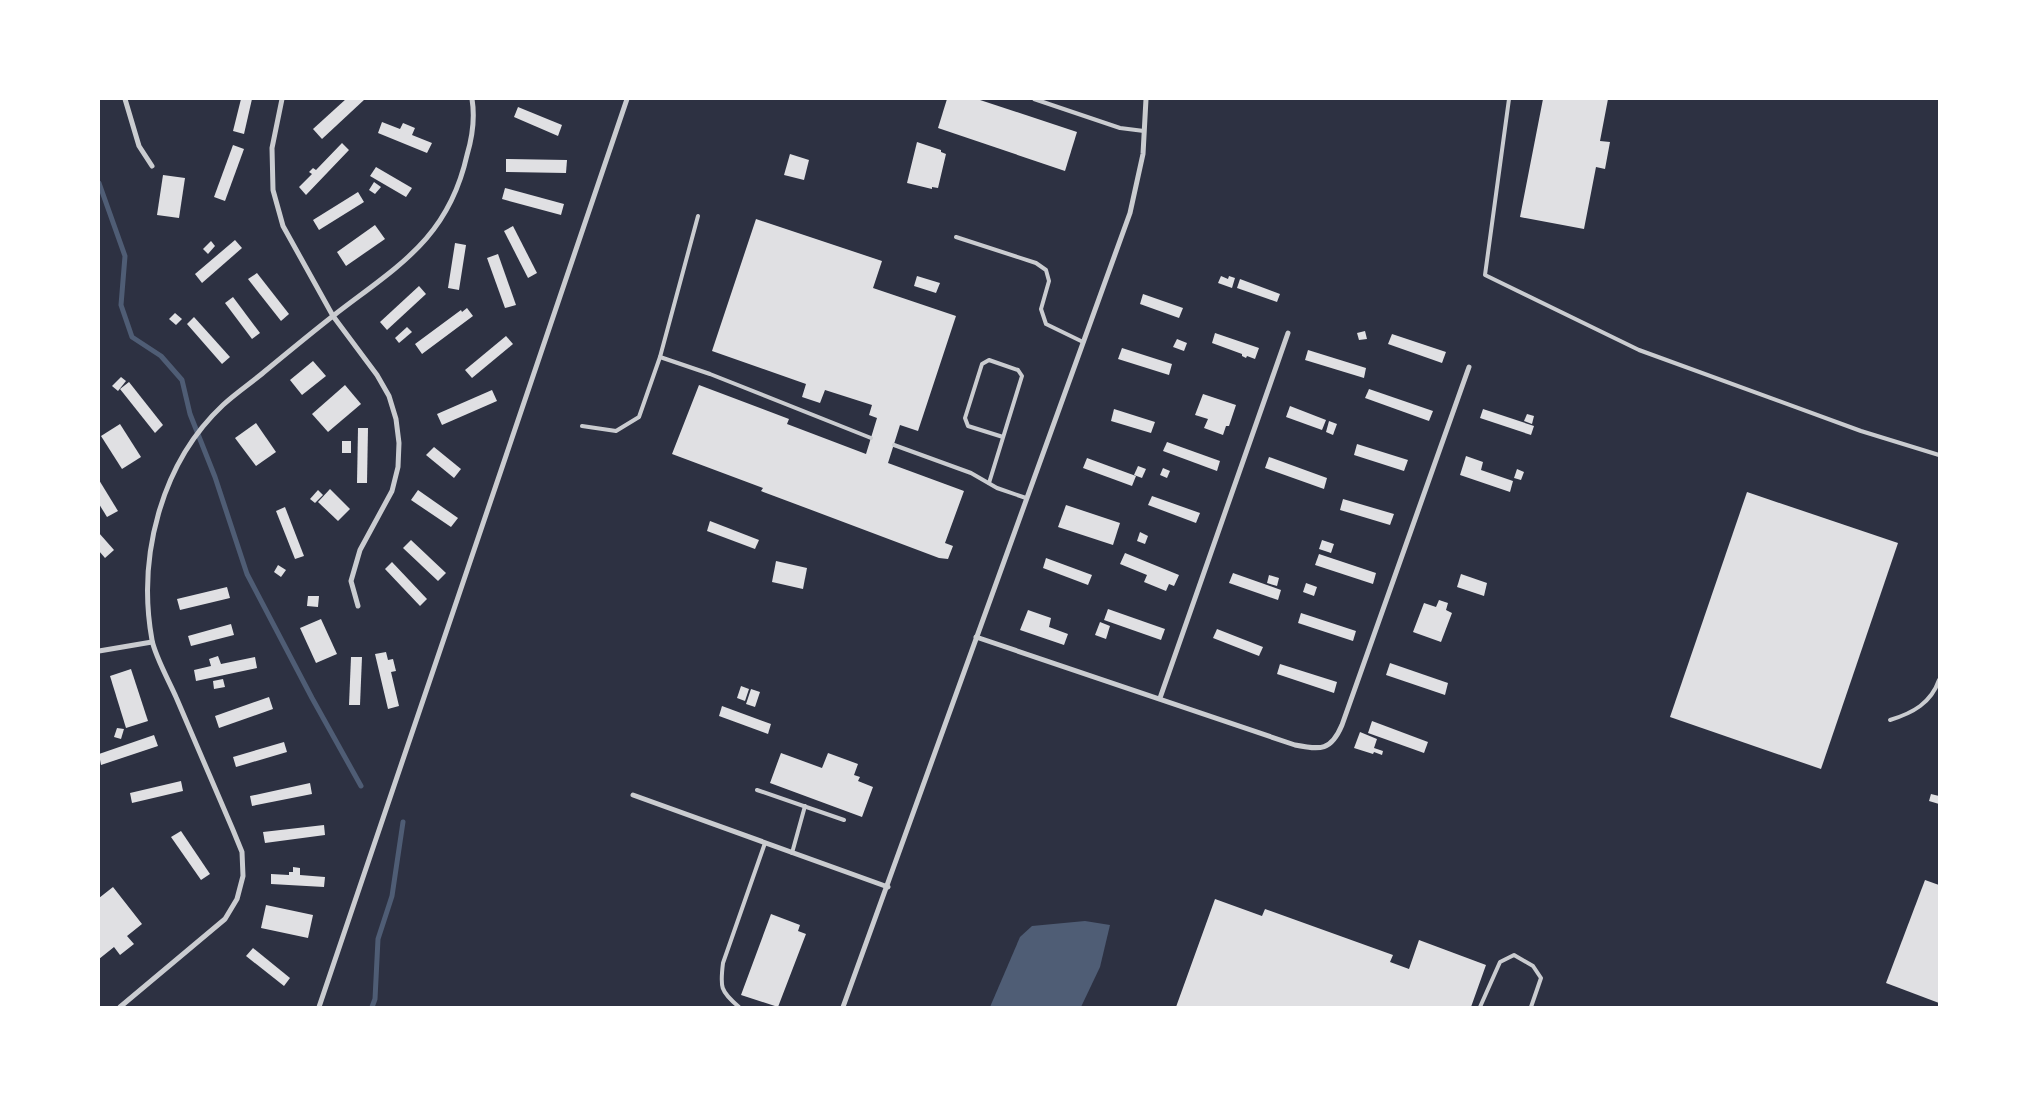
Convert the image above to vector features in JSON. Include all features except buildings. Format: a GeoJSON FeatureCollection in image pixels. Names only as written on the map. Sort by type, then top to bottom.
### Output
{"type":"FeatureCollection","features":[{"type":"Feature","properties":{"kind":"street"},"geometry":{"type":"LineString","coordinates":[[124,99],[139,146],[152,166]]}},
{"type":"Feature","properties":{"kind":"street"},"geometry":{"type":"LineString","coordinates":[[282,99],[272,148],[273,190],[283,226],[333,316],[377,374],[389,396],[396,419],[399,443],[398,468],[392,491],[360,550],[352,581],[358,606]]}},
{"type":"Feature","properties":{"kind":"street"},"geometry":{"type":"LineString","coordinates":[[120,1007],[225,919],[237,899],[243,876],[242,852],[152,642],[148,584],[150,556],[160,508],[179,464],[207,423],[223,405],[333,316],[398,268],[427,239],[450,204],[465,165],[472,124],[472,99]]}},
{"type":"Feature","properties":{"kind":"street"},"geometry":{"type":"LineString","coordinates":[[319,1007],[626,99]]}},
{"type":"Feature","properties":{"kind":"street"},"geometry":{"type":"LineString","coordinates":[[843,1007],[888,887],[976,637],[1130,213],[1143,154],[1146,99]]}},
{"type":"Feature","properties":{"kind":"street"},"geometry":{"type":"LineString","coordinates":[[1160,698],[1288,333]]}},
{"type":"Feature","properties":{"kind":"street"},"geometry":{"type":"LineString","coordinates":[[976,637],[1295,745],[1316,749],[1328,746],[1337,738],[1342,725],[1469,367]]}},
{"type":"Feature","properties":{"kind":"street"},"geometry":{"type":"LineString","coordinates":[[99,650],[152,642]]}},
{"type":"Feature","properties":{"kind":"street"},"geometry":{"type":"LineString","coordinates":[[633,795],[888,887]]}},
{"type":"Feature","properties":{"kind":"lane"},"geometry":{"type":"LineString","coordinates":[[1034,99],[1120,128],[1144,132]]}},
{"type":"Feature","properties":{"kind":"lane"},"geometry":{"type":"LineString","coordinates":[[1509,99],[1486,275],[1639,350],[1861,431],[1939,455]]}},
{"type":"Feature","properties":{"kind":"lane"},"geometry":{"type":"LineString","coordinates":[[582,426],[616,431],[639,417],[660,357],[698,216]]}},
{"type":"Feature","properties":{"kind":"lane"},"geometry":{"type":"LineString","coordinates":[[956,237],[1036,263],[1046,270],[1049,281],[1041,309],[1046,324],[1083,342]]}},
{"type":"Feature","properties":{"kind":"lane"},"geometry":{"type":"LineString","coordinates":[[660,357],[710,374],[871,438]]}},
{"type":"Feature","properties":{"kind":"lane"},"geometry":{"type":"LineString","coordinates":[[988,483],[1003,437],[1022,376],[1018,370],[990,360],[982,364],[965,418],[968,426],[1003,437]]}},
{"type":"Feature","properties":{"kind":"lane"},"geometry":{"type":"LineString","coordinates":[[894,445],[971,473],[988,483],[1026,498]]}},
{"type":"Feature","properties":{"kind":"lane"},"geometry":{"type":"LineString","coordinates":[[1890,720],[1924,705],[1936,689],[1939,680]]}},
{"type":"Feature","properties":{"kind":"lane"},"geometry":{"type":"LineString","coordinates":[[757,790],[844,820]]}},
{"type":"Feature","properties":{"kind":"lane"},"geometry":{"type":"LineString","coordinates":[[792,853],[805,806]]}},
{"type":"Feature","properties":{"kind":"lane"},"geometry":{"type":"LineString","coordinates":[[739,1007],[724,995],[720,980],[722,962],[765,843]]}},
{"type":"Feature","properties":{"kind":"lane"},"geometry":{"type":"LineString","coordinates":[[1480,1007],[1500,962],[1514,956],[1533,966],[1541,978],[1531,1007]]}},
{"type":"Feature","properties":{"kind":"water"},"geometry":{"type":"Polygon","coordinates":[[[1085,921],[1110,925],[1100,967],[1081,1007],[990,1007],[1020,937],[1032,926],[1085,921]]]}},
{"type":"Feature","properties":{"kind":"waterway"},"geometry":{"type":"LineString","coordinates":[[99,183],[125,256],[121,305],[132,337],[161,356],[182,380],[190,414],[215,477],[247,574],[361,786]]}},
{"type":"Feature","properties":{"kind":"waterway"},"geometry":{"type":"LineString","coordinates":[[372,1007],[375,999],[378,939],[392,896],[403,822]]}}]}
